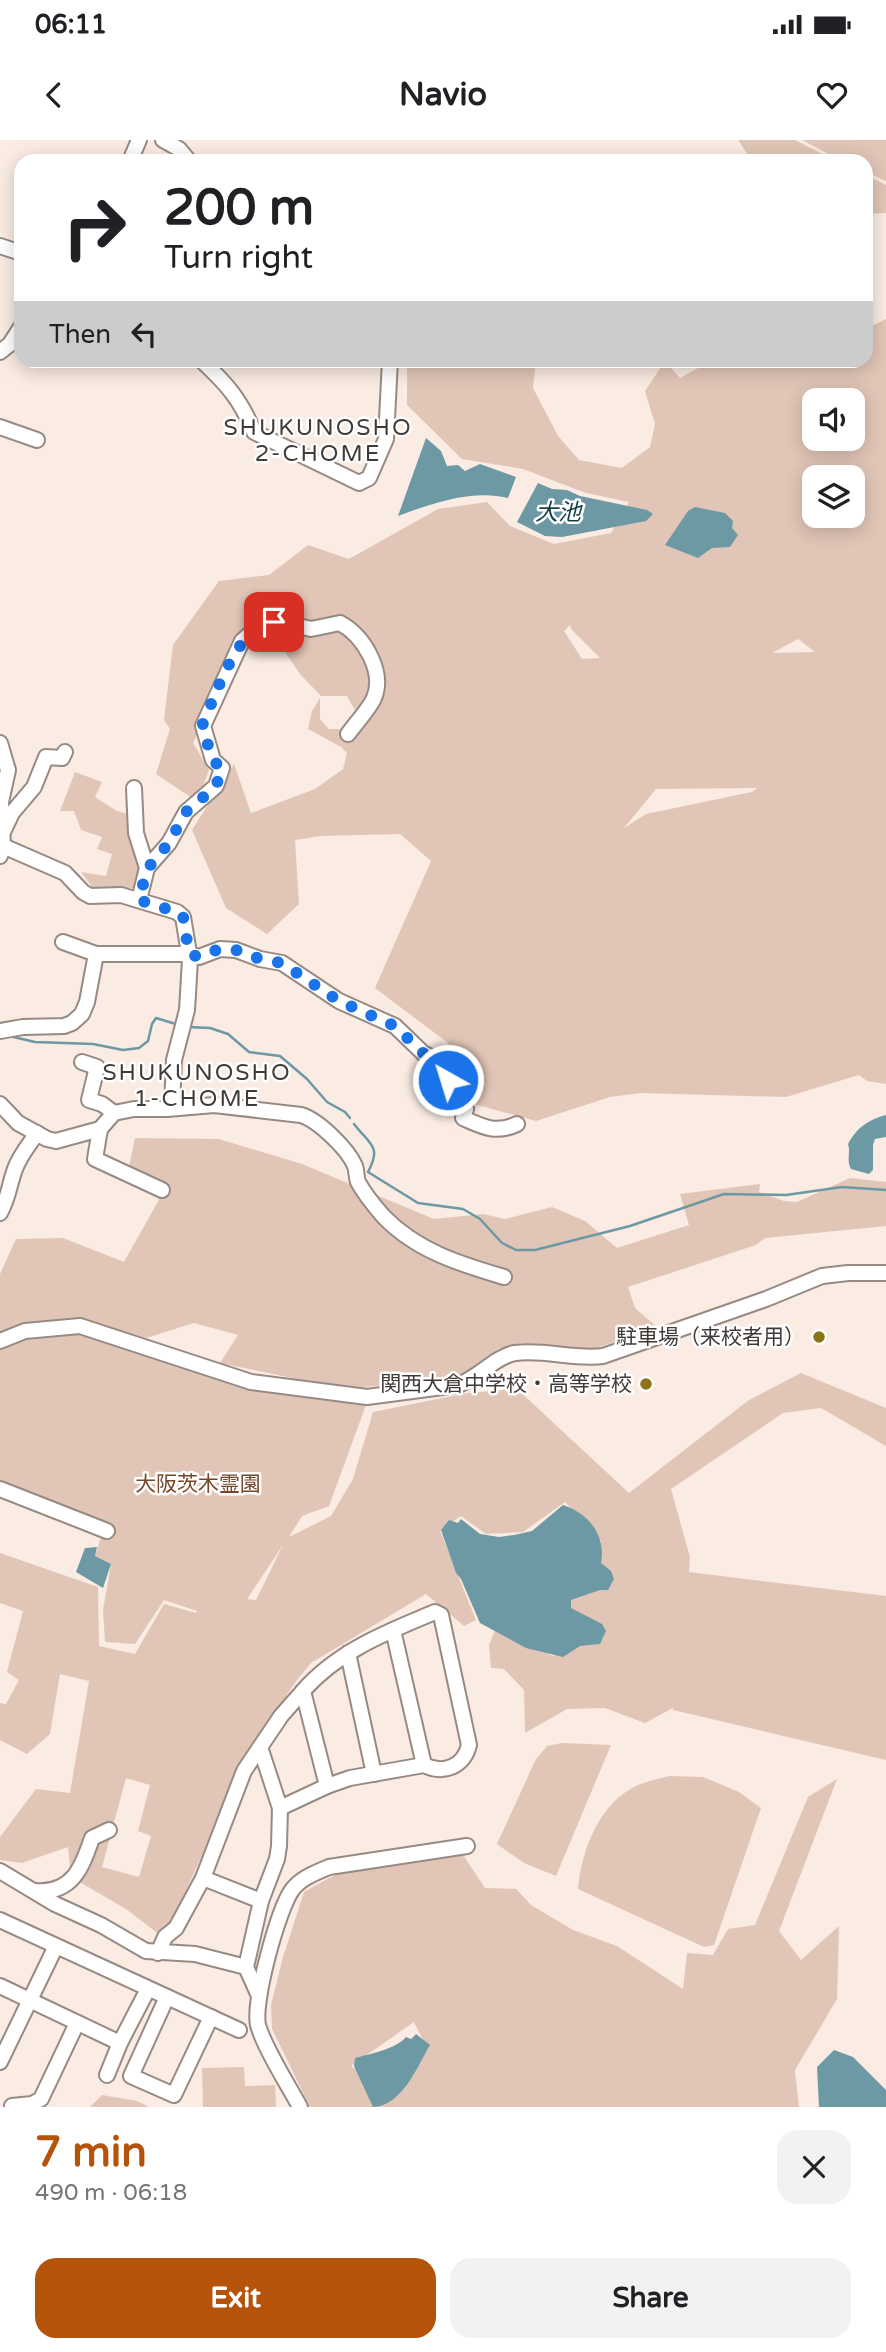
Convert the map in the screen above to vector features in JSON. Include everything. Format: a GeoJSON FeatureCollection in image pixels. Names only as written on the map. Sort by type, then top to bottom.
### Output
{"type":"FeatureCollection","features":[{"type":"Feature","properties":{"kind":"street"},"geometry":{"type":"LineString","coordinates":[[163,140],[183,154]]}},
{"type":"Feature","properties":{"kind":"street"},"geometry":{"type":"LineString","coordinates":[[0,352],[14,338]]}},
{"type":"Feature","properties":{"kind":"street"},"geometry":{"type":"LineString","coordinates":[[209,368],[242,405],[254,432],[359,483],[369,478],[386,439],[390,368]]}},
{"type":"Feature","properties":{"kind":"street"},"geometry":{"type":"LineString","coordinates":[[0,427],[37,440]]}},
{"type":"Feature","properties":{"kind":"street"},"geometry":{"type":"LineString","coordinates":[[139,900],[147,869],[169,843],[186,812],[216,786],[222,768],[213,761],[202,726],[243,641],[260,625],[286,623],[311,629],[340,623],[355,634],[366,649],[377,675],[378,685],[373,701],[348,734]]}},
{"type":"Feature","properties":{"kind":"street"},"geometry":{"type":"LineString","coordinates":[[0,743],[4,769],[1,802],[2,844]]}},
{"type":"Feature","properties":{"kind":"street"},"geometry":{"type":"LineString","coordinates":[[2,844],[12,813],[34,786],[46,757],[62,758],[65,752]]}},
{"type":"Feature","properties":{"kind":"street"},"geometry":{"type":"LineString","coordinates":[[134,788],[136,833],[147,869]]}},
{"type":"Feature","properties":{"kind":"street"},"geometry":{"type":"LineString","coordinates":[[2,844],[65,873],[90,896],[121,895],[183,916],[189,954],[188,1005],[176,1049],[172,1107]]}},
{"type":"Feature","properties":{"kind":"street"},"geometry":{"type":"LineString","coordinates":[[63,942],[96,954],[189,954],[199,957],[219,949],[236,950],[260,959],[282,963],[339,1001],[395,1026],[423,1053],[440,1062],[466,1109],[463,1118],[489,1130],[517,1124]]}},
{"type":"Feature","properties":{"kind":"street"},"geometry":{"type":"LineString","coordinates":[[0,1031],[72,1023],[82,1014],[87,1002],[96,954]]}},
{"type":"Feature","properties":{"kind":"street"},"geometry":{"type":"LineString","coordinates":[[82,1062],[97,1067],[89,1100],[103,1104],[114,1113]]}},
{"type":"Feature","properties":{"kind":"street"},"geometry":{"type":"LineString","coordinates":[[0,1104],[18,1124],[56,1141],[100,1129]]}},
{"type":"Feature","properties":{"kind":"street"},"geometry":{"type":"LineString","coordinates":[[162,1190],[95,1160],[100,1129],[114,1113],[134,1109],[214,1105],[290,1113],[314,1119],[328,1131],[355,1164],[358,1181],[384,1216],[421,1246],[458,1263],[504,1277]]}},
{"type":"Feature","properties":{"kind":"street"},"geometry":{"type":"LineString","coordinates":[[0,1213],[20,1157],[37,1133]]}},
{"type":"Feature","properties":{"kind":"street"},"geometry":{"type":"LineString","coordinates":[[0,1341],[25,1331],[80,1326],[251,1382],[367,1396],[405,1394],[471,1381],[499,1360],[515,1353],[547,1353],[576,1358],[603,1356],[766,1299],[822,1276],[886,1273]]}},
{"type":"Feature","properties":{"kind":"street"},"geometry":{"type":"LineString","coordinates":[[0,1489],[107,1531]]}},
{"type":"Feature","properties":{"kind":"street"},"geometry":{"type":"LineString","coordinates":[[158,1952],[165,1937],[176,1928],[203,1878],[244,1771],[281,1716],[315,1677],[348,1653],[435,1612],[441,1615],[470,1745],[462,1761],[441,1770],[424,1765],[327,1786],[279,1808]]}},
{"type":"Feature","properties":{"kind":"street"},"geometry":{"type":"LineString","coordinates":[[393,1630],[424,1765]]}},
{"type":"Feature","properties":{"kind":"street"},"geometry":{"type":"LineString","coordinates":[[348,1653],[374,1774]]}},
{"type":"Feature","properties":{"kind":"street"},"geometry":{"type":"LineString","coordinates":[[303,1691],[327,1786]]}},
{"type":"Feature","properties":{"kind":"street"},"geometry":{"type":"LineString","coordinates":[[259,1996],[246,1967],[261,1901],[277,1859],[279,1808],[260,1747]]}},
{"type":"Feature","properties":{"kind":"street"},"geometry":{"type":"LineString","coordinates":[[35,1891],[47,1892],[64,1886],[80,1869],[92,1838],[109,1829]]}},
{"type":"Feature","properties":{"kind":"street"},"geometry":{"type":"LineString","coordinates":[[300,2107],[260,2031],[257,2012],[282,1911],[293,1889],[302,1880],[329,1867],[467,1846]]}},
{"type":"Feature","properties":{"kind":"street"},"geometry":{"type":"LineString","coordinates":[[0,1871],[55,1904],[101,1924],[146,1951],[195,1954],[246,1967]]}},
{"type":"Feature","properties":{"kind":"street"},"geometry":{"type":"LineString","coordinates":[[203,1878],[261,1901]]}},
{"type":"Feature","properties":{"kind":"street"},"geometry":{"type":"LineString","coordinates":[[0,1920],[239,2030]]}},
{"type":"Feature","properties":{"kind":"street"},"geometry":{"type":"LineString","coordinates":[[0,2062],[56,1946]]}},
{"type":"Feature","properties":{"kind":"street"},"geometry":{"type":"LineString","coordinates":[[0,1986],[120,2043]]}},
{"type":"Feature","properties":{"kind":"street"},"geometry":{"type":"LineString","coordinates":[[107,2075],[148,1989]]}},
{"type":"Feature","properties":{"kind":"street"},"geometry":{"type":"LineString","coordinates":[[167,1997],[131,2076],[174,2095],[211,2017]]}},
{"type":"Feature","properties":{"kind":"street"},"geometry":{"type":"LineString","coordinates":[[11,2105],[32,2104],[41,2099],[77,2023]]}},
{"type":"Feature","properties":{"kind":"green space"},"geometry":{"type":"Polygon","coordinates":[[[738,140],[795,140],[822,154],[747,154],[738,140]]]}},
{"type":"Feature","properties":{"kind":"green space"},"geometry":{"type":"Polygon","coordinates":[[[802,140],[886,140],[886,181],[873,175],[873,154],[829,154],[802,140]]]}},
{"type":"Feature","properties":{"kind":"green space"},"geometry":{"type":"Polygon","coordinates":[[[873,178],[886,185],[886,213],[873,214],[873,178]]]}},
{"type":"Feature","properties":{"kind":"green space"},"geometry":{"type":"Polygon","coordinates":[[[886,319],[886,1084],[867,1081],[859,1075],[786,1097],[641,1093],[610,1097],[536,1121],[470,1103],[448,1043],[375,988],[431,861],[400,834],[321,836],[295,840],[299,904],[267,934],[226,908],[192,830],[234,764],[251,813],[315,789],[343,769],[347,753],[308,729],[312,711],[320,698],[320,719],[329,729],[346,729],[356,712],[347,696],[321,696],[300,674],[285,652],[242,639],[193,743],[209,770],[198,802],[156,774],[170,729],[164,720],[173,645],[219,581],[269,575],[308,545],[349,559],[438,509],[487,502],[510,526],[554,544],[611,533],[629,502],[586,493],[523,469],[462,459],[407,405],[407,368],[535,368],[533,388],[558,436],[579,460],[622,468],[650,447],[655,424],[645,391],[660,368],[671,368],[680,378],[698,368],[873,368],[873,326],[886,319]],[[570,625],[564,631],[582,659],[600,658],[570,625]],[[798,639],[774,652],[774,653],[815,652],[798,639]],[[757,788],[656,789],[624,828],[646,814],[752,792],[757,788]]]}},
{"type":"Feature","properties":{"kind":"green space"},"geometry":{"type":"Polygon","coordinates":[[[75,772],[102,782],[95,797],[117,811],[132,815],[143,864],[134,888],[95,891],[81,872],[106,876],[112,854],[97,849],[102,837],[81,830],[74,811],[60,811],[75,772]]]}},
{"type":"Feature","properties":{"kind":"green space"},"geometry":{"type":"Polygon","coordinates":[[[135,1138],[219,1139],[302,1164],[434,1219],[483,1214],[505,1219],[552,1207],[585,1221],[617,1248],[689,1225],[680,1194],[760,1184],[759,1192],[784,1201],[797,1202],[850,1178],[886,1182],[886,1226],[765,1238],[756,1245],[628,1287],[635,1308],[658,1328],[593,1349],[521,1343],[498,1349],[464,1373],[415,1382],[365,1387],[330,1386],[220,1363],[238,1335],[194,1323],[146,1338],[87,1320],[12,1330],[0,1337],[0,1274],[16,1239],[63,1238],[124,1262],[165,1189],[128,1171],[135,1138]]]}},
{"type":"Feature","properties":{"kind":"green space","name":"大阪茨木霊園"},"geometry":{"type":"Polygon","coordinates":[[[83,1334],[235,1386],[268,1393],[366,1405],[329,1506],[302,1516],[289,1537],[331,1516],[353,1479],[373,1412],[467,1393],[517,1389],[629,1493],[749,1400],[801,1373],[886,1408],[886,1446],[821,1408],[783,1413],[671,1489],[690,1557],[689,1572],[886,1596],[886,1760],[673,1708],[645,1723],[605,1708],[567,1709],[525,1733],[524,1690],[504,1669],[491,1668],[489,1645],[496,1628],[519,1627],[514,1642],[522,1641],[553,1656],[579,1638],[604,1639],[563,1603],[593,1562],[601,1541],[565,1502],[523,1532],[486,1534],[461,1516],[440,1531],[476,1620],[464,1626],[426,1594],[311,1663],[250,1749],[170,1926],[160,1935],[126,1909],[71,1877],[68,1847],[22,1863],[0,1860],[0,1837],[36,1789],[70,1793],[89,1681],[60,1674],[50,1734],[27,1754],[0,1740],[0,1703],[6,1704],[19,1680],[7,1672],[23,1611],[0,1603],[0,1553],[98,1587],[99,1646],[135,1654],[164,1604],[196,1613],[197,1611],[164,1600],[135,1644],[105,1642],[103,1610],[111,1564],[95,1556],[104,1527],[0,1483],[0,1350],[18,1341],[83,1334]],[[283,1545],[247,1599],[256,1600],[283,1545]],[[126,1778],[102,1867],[139,1877],[151,1836],[138,1831],[150,1785],[126,1778]]]}},
{"type":"Feature","properties":{"kind":"green space"},"geometry":{"type":"Polygon","coordinates":[[[562,1743],[611,1745],[556,1876],[524,1863],[497,1844],[536,1759],[547,1746],[562,1743]]]}},
{"type":"Feature","properties":{"kind":"green space"},"geometry":{"type":"Polygon","coordinates":[[[669,1776],[703,1777],[739,1792],[761,1808],[714,1945],[704,1947],[578,1889],[588,1843],[603,1815],[624,1793],[669,1776]]]}},
{"type":"Feature","properties":{"kind":"green space"},"geometry":{"type":"Polygon","coordinates":[[[837,1779],[779,1931],[801,1960],[839,1926],[837,1999],[795,2070],[799,2107],[310,2107],[272,2029],[271,2005],[304,1892],[338,1874],[368,1865],[416,1857],[463,1855],[485,1888],[516,1889],[531,1905],[573,1930],[617,1946],[683,1989],[687,1953],[713,1955],[728,1929],[755,1925],[808,1797],[837,1779]],[[414,2022],[351,2066],[369,2078],[424,2042],[414,2022]]]}},
{"type":"Feature","properties":{"kind":"green space"},"geometry":{"type":"Polygon","coordinates":[[[244,2067],[245,2086],[275,2085],[276,2107],[203,2107],[202,2068],[244,2067]]]}},
{"type":"Feature","properties":{"kind":"green space"},"geometry":{"type":"Polygon","coordinates":[[[102,2095],[137,2101],[149,2107],[90,2107],[102,2095]]]}},
{"type":"Feature","properties":{"kind":"water"},"geometry":{"type":"Polygon","coordinates":[[[426,438],[441,451],[447,466],[458,465],[465,471],[480,464],[516,477],[508,498],[467,496],[398,516],[426,438]]]}},
{"type":"Feature","properties":{"kind":"water","name":"大池"},"geometry":{"type":"Polygon","coordinates":[[[538,483],[580,496],[647,510],[653,514],[646,521],[562,537],[545,536],[517,522],[538,483]]]}},
{"type":"Feature","properties":{"kind":"water"},"geometry":{"type":"Polygon","coordinates":[[[695,507],[725,513],[733,521],[732,528],[738,535],[730,547],[712,548],[698,558],[665,545],[688,511],[695,507]]]}},
{"type":"Feature","properties":{"kind":"water"},"geometry":{"type":"Polygon","coordinates":[[[886,1115],[886,1137],[875,1139],[873,1145],[873,1170],[869,1174],[851,1169],[848,1144],[851,1138],[868,1122],[886,1115]]]}},
{"type":"Feature","properties":{"kind":"water"},"geometry":{"type":"Polygon","coordinates":[[[563,1505],[581,1514],[594,1527],[601,1543],[601,1563],[611,1571],[614,1579],[608,1590],[571,1600],[571,1608],[602,1624],[606,1631],[600,1644],[580,1646],[563,1657],[526,1648],[480,1623],[456,1573],[441,1530],[449,1520],[458,1523],[461,1519],[480,1534],[499,1537],[514,1535],[532,1531],[563,1505]]]}},
{"type":"Feature","properties":{"kind":"water"},"geometry":{"type":"Polygon","coordinates":[[[97,1547],[95,1556],[111,1564],[103,1588],[76,1572],[85,1548],[97,1547]]]}},
{"type":"Feature","properties":{"kind":"water"},"geometry":{"type":"Polygon","coordinates":[[[416,2034],[430,2045],[414,2074],[392,2100],[373,2107],[354,2066],[355,2058],[389,2048],[406,2037],[411,2039],[416,2034]]]}},
{"type":"Feature","properties":{"kind":"water"},"geometry":{"type":"Polygon","coordinates":[[[834,2050],[853,2057],[886,2090],[886,2107],[819,2107],[817,2067],[834,2050]]]}},
{"type":"Feature","properties":{"kind":"waterway"},"geometry":{"type":"LineString","coordinates":[[9,1036],[35,1042],[93,1044],[123,1050],[139,1048],[148,1041],[156,1018],[179,1025]]}},
{"type":"Feature","properties":{"kind":"waterway"},"geometry":{"type":"LineString","coordinates":[[188,1027],[210,1028],[228,1034],[249,1052],[280,1056],[307,1079],[327,1102],[350,1118]]}},
{"type":"Feature","properties":{"kind":"waterway"},"geometry":{"type":"LineString","coordinates":[[354,1124],[374,1151],[368,1172],[418,1203],[463,1209],[480,1219],[502,1243],[516,1250],[535,1250],[630,1226],[724,1194],[786,1195],[842,1187],[886,1190]]}},
{"type":"Feature","properties":{"kind":"place","name":"駐車場（来校者用）"},"geometry":{"type":"Point","coordinates":[819,1337]}},
{"type":"Feature","properties":{"kind":"place","name":"関西大倉中学校・高等学校"},"geometry":{"type":"Point","coordinates":[646,1384]}},
{"type":"Feature","properties":{"kind":"district","name":"SHUKUNOSHO 2-CHOME"},"geometry":{"type":"Point","coordinates":[318,441]}},
{"type":"Feature","properties":{"kind":"district","name":"SHUKUNOSHO 1-CHOME"},"geometry":{"type":"Point","coordinates":[197,1086]}},
{"type":"Feature","properties":{"kind":"route"},"geometry":{"type":"LineString","coordinates":[[274,622],[260,625],[243,641],[211,704],[202,726],[213,761],[222,768],[219,780],[213,790],[186,812],[169,843],[147,869],[139,900],[183,916],[189,954],[199,957],[213,950],[236,950],[260,959],[282,963],[339,1001],[395,1026],[423,1053],[445,1067],[448,1080]]}}]}
